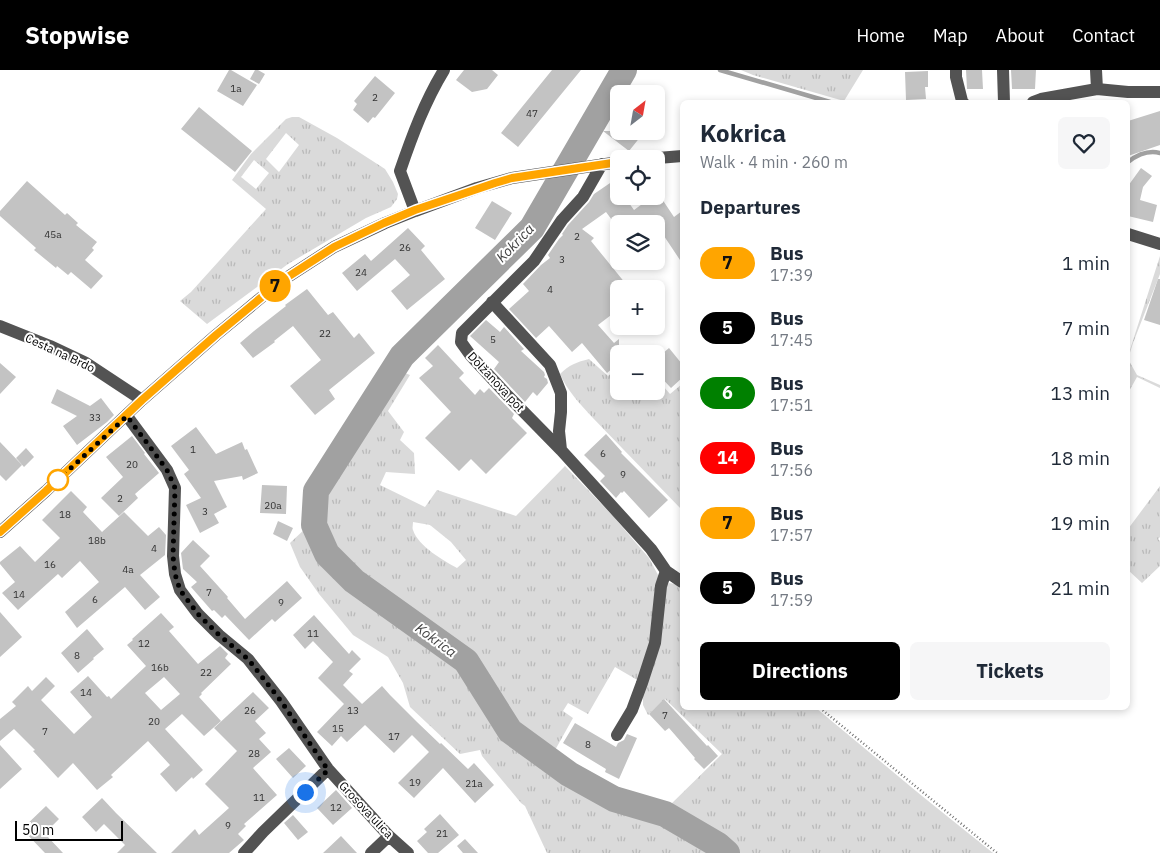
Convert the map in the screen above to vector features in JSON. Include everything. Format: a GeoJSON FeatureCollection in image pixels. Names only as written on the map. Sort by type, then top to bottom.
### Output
{"type":"FeatureCollection","features":[{"type":"Feature","properties":{"kind":"street"},"geometry":{"type":"LineString","coordinates":[[415,210],[400,171],[432,89],[444,70]]}},
{"type":"Feature","properties":{"kind":"street"},"geometry":{"type":"LineString","coordinates":[[956,70],[962,100]]}},
{"type":"Feature","properties":{"kind":"street"},"geometry":{"type":"LineString","coordinates":[[1003,70],[1004,100]]}},
{"type":"Feature","properties":{"kind":"street"},"geometry":{"type":"LineString","coordinates":[[1096,70],[1097,90]]}},
{"type":"Feature","properties":{"kind":"street"},"geometry":{"type":"LineString","coordinates":[[1038,100],[1097,90],[1160,92]]}},
{"type":"Feature","properties":{"kind":"street"},"geometry":{"type":"LineString","coordinates":[[665,157],[680,156]]}},
{"type":"Feature","properties":{"kind":"street"},"geometry":{"type":"LineString","coordinates":[[0,532],[39,498],[142,400],[216,335],[280,282],[334,247],[415,210],[495,183],[512,178],[610,163]]}},
{"type":"Feature","properties":{"kind":"street","name":"Dolžanova pot"},"geometry":{"type":"LineString","coordinates":[[602,164],[583,197],[562,220],[534,261],[462,333],[461,342],[483,370],[561,450],[651,548],[666,571],[680,581]]}},
{"type":"Feature","properties":{"kind":"street"},"geometry":{"type":"LineString","coordinates":[[1130,235],[1160,244]]}},
{"type":"Feature","properties":{"kind":"street"},"geometry":{"type":"LineString","coordinates":[[492,302],[550,365],[561,393],[559,431],[561,450]]}},
{"type":"Feature","properties":{"kind":"street","name":"Cesta na Brdo"},"geometry":{"type":"LineString","coordinates":[[0,326],[86,363],[142,400]]}},
{"type":"Feature","properties":{"kind":"street","name":"Grosova ulica"},"geometry":{"type":"LineString","coordinates":[[127,416],[167,470],[175,488],[173,556],[175,574],[180,590],[198,614],[248,659],[281,701],[328,770],[389,836],[408,853]]}},
{"type":"Feature","properties":{"kind":"street"},"geometry":{"type":"LineString","coordinates":[[617,735],[632,710],[655,643],[661,586],[666,571]]}},
{"type":"Feature","properties":{"kind":"street"},"geometry":{"type":"LineString","coordinates":[[244,853],[263,832],[328,770]]}},
{"type":"Feature","properties":{"kind":"street"},"geometry":{"type":"LineString","coordinates":[[371,853],[389,836]]}},
{"type":"Feature","properties":{"kind":"path"},"geometry":{"type":"LineString","coordinates":[[822,710],[997,853]]}},
{"type":"Feature","properties":{"kind":"green space"},"geometry":{"type":"Polygon","coordinates":[[[741,70],[863,70],[845,100],[741,70]]]}},
{"type":"Feature","properties":{"kind":"green space"},"geometry":{"type":"Polygon","coordinates":[[[299,117],[337,138],[385,169],[398,194],[397,199],[391,207],[366,218],[288,264],[207,324],[180,301],[191,292],[266,209],[232,180],[251,154],[286,119],[299,117]],[[286,133],[266,159],[279,172],[299,145],[286,133]],[[254,160],[241,177],[256,189],[269,173],[254,160]]]}},
{"type":"Feature","properties":{"kind":"green space"},"geometry":{"type":"Polygon","coordinates":[[[1160,256],[1160,274],[1130,353],[1160,256]]]}},
{"type":"Feature","properties":{"kind":"green space"},"geometry":{"type":"Polygon","coordinates":[[[589,359],[608,376],[610,374],[610,400],[665,400],[665,388],[670,394],[680,386],[680,508],[592,417],[566,386],[560,374],[573,364],[589,359]]]}},
{"type":"Feature","properties":{"kind":"green space"},"geometry":{"type":"Polygon","coordinates":[[[1130,363],[1137,375],[1160,385],[1160,388],[1137,377],[1130,389],[1130,363]]]}},
{"type":"Feature","properties":{"kind":"green space"},"geometry":{"type":"Polygon","coordinates":[[[405,373],[410,375],[388,411],[404,432],[400,440],[414,453],[415,474],[386,472],[380,485],[425,507],[437,490],[516,516],[565,466],[613,516],[649,558],[658,575],[654,634],[639,681],[615,667],[588,714],[568,703],[563,711],[573,718],[554,752],[508,717],[481,674],[470,661],[455,647],[371,588],[332,550],[323,534],[322,511],[325,494],[333,474],[388,393],[405,373]],[[413,522],[416,536],[432,552],[457,568],[466,560],[451,542],[430,525],[413,522]]]}},
{"type":"Feature","properties":{"kind":"green space"},"geometry":{"type":"Polygon","coordinates":[[[1160,486],[1160,537],[1158,539],[1160,541],[1160,566],[1142,583],[1130,572],[1130,526],[1160,486]]]}},
{"type":"Feature","properties":{"kind":"green space"},"geometry":{"type":"Polygon","coordinates":[[[307,527],[314,542],[334,569],[353,586],[463,666],[475,679],[487,706],[503,733],[530,756],[598,799],[673,824],[713,853],[547,853],[525,806],[482,756],[480,750],[460,754],[410,707],[403,683],[388,657],[353,635],[319,594],[300,567],[290,543],[307,527]]]}},
{"type":"Feature","properties":{"kind":"green space"},"geometry":{"type":"Polygon","coordinates":[[[669,583],[676,584],[680,588],[680,710],[818,710],[993,853],[737,853],[710,830],[667,808],[722,754],[665,699],[648,715],[643,705],[643,693],[665,588],[669,583]]]}},
{"type":"Feature","properties":{"kind":"building"},"geometry":{"type":"Polygon","coordinates":[[[229,70],[257,85],[243,106],[217,91],[229,70]]]}},
{"type":"Feature","properties":{"kind":"building"},"geometry":{"type":"Polygon","coordinates":[[[255,70],[265,74],[259,84],[250,79],[255,70]]]}},
{"type":"Feature","properties":{"kind":"building"},"geometry":{"type":"Polygon","coordinates":[[[464,70],[492,70],[498,75],[487,89],[472,92],[456,80],[464,70]]]}},
{"type":"Feature","properties":{"kind":"building"},"geometry":{"type":"Polygon","coordinates":[[[552,70],[581,70],[518,147],[501,133],[552,70]]]}},
{"type":"Feature","properties":{"kind":"building"},"geometry":{"type":"Polygon","coordinates":[[[966,70],[982,70],[983,89],[967,89],[966,70]]]}},
{"type":"Feature","properties":{"kind":"building"},"geometry":{"type":"Polygon","coordinates":[[[1011,70],[1036,70],[1035,89],[1012,89],[1011,70]]]}},
{"type":"Feature","properties":{"kind":"building"},"geometry":{"type":"Polygon","coordinates":[[[928,71],[928,87],[925,87],[926,99],[906,100],[905,72],[928,71]]]}},
{"type":"Feature","properties":{"kind":"building"},"geometry":{"type":"Polygon","coordinates":[[[375,76],[395,93],[375,118],[373,117],[368,123],[353,110],[357,104],[354,101],[375,76]]]}},
{"type":"Feature","properties":{"kind":"building"},"geometry":{"type":"Polygon","coordinates":[[[199,107],[252,151],[235,172],[181,129],[199,107]]]}},
{"type":"Feature","properties":{"kind":"building"},"geometry":{"type":"Polygon","coordinates":[[[1160,111],[1160,145],[1130,155],[1130,120],[1160,111]]]}},
{"type":"Feature","properties":{"kind":"building"},"geometry":{"type":"Polygon","coordinates":[[[603,131],[610,131],[610,136],[603,131]]]}},
{"type":"Feature","properties":{"kind":"building"},"geometry":{"type":"Polygon","coordinates":[[[615,140],[638,140],[628,150],[615,140]]]}},
{"type":"Feature","properties":{"kind":"building"},"geometry":{"type":"Polygon","coordinates":[[[1141,168],[1152,176],[1143,187],[1140,200],[1157,205],[1153,222],[1130,216],[1130,183],[1141,168]]]}},
{"type":"Feature","properties":{"kind":"building"},"geometry":{"type":"Polygon","coordinates":[[[27,181],[65,215],[67,213],[78,223],[76,225],[97,242],[92,248],[94,250],[85,260],[103,276],[91,289],[71,272],[68,275],[57,266],[56,268],[34,250],[36,248],[0,216],[0,211],[27,181]]]}},
{"type":"Feature","properties":{"kind":"building"},"geometry":{"type":"Polygon","coordinates":[[[610,183],[610,205],[630,205],[634,210],[641,205],[665,204],[674,217],[680,212],[680,260],[665,238],[665,215],[610,215],[610,217],[606,212],[582,229],[594,238],[591,241],[610,264],[610,270],[615,270],[623,280],[610,280],[610,316],[598,325],[614,343],[619,339],[619,345],[610,345],[610,370],[607,373],[582,343],[572,352],[549,326],[536,338],[509,309],[529,291],[523,284],[550,258],[548,255],[568,225],[594,194],[610,183]]]}},
{"type":"Feature","properties":{"kind":"building"},"geometry":{"type":"Polygon","coordinates":[[[492,201],[512,213],[495,240],[475,228],[492,201]]]}},
{"type":"Feature","properties":{"kind":"building"},"geometry":{"type":"Polygon","coordinates":[[[408,228],[425,246],[421,250],[445,279],[407,310],[391,291],[410,275],[395,259],[357,291],[342,273],[365,254],[371,261],[408,228]]]}},
{"type":"Feature","properties":{"kind":"building"},"geometry":{"type":"Polygon","coordinates":[[[1158,279],[1160,279],[1160,325],[1144,320],[1158,279]]]}},
{"type":"Feature","properties":{"kind":"building"},"geometry":{"type":"Polygon","coordinates":[[[307,289],[328,315],[333,312],[354,338],[359,333],[375,353],[329,390],[335,399],[315,415],[290,386],[321,360],[293,326],[253,358],[240,343],[307,289]]]}},
{"type":"Feature","properties":{"kind":"building"},"geometry":{"type":"Polygon","coordinates":[[[486,320],[500,332],[504,327],[524,349],[521,351],[544,372],[544,377],[548,383],[537,396],[533,392],[525,402],[494,369],[499,362],[470,336],[486,320]]]}},
{"type":"Feature","properties":{"kind":"building"},"geometry":{"type":"Polygon","coordinates":[[[438,345],[464,373],[459,378],[475,395],[480,389],[484,393],[489,388],[514,414],[512,418],[527,433],[486,474],[471,459],[459,471],[425,438],[451,412],[419,378],[433,366],[425,358],[438,345]]]}},
{"type":"Feature","properties":{"kind":"building"},"geometry":{"type":"Polygon","coordinates":[[[669,348],[680,362],[680,380],[671,388],[665,382],[665,351],[669,348]]]}},
{"type":"Feature","properties":{"kind":"building"},"geometry":{"type":"Polygon","coordinates":[[[0,363],[16,377],[0,394],[0,363]]]}},
{"type":"Feature","properties":{"kind":"building"},"geometry":{"type":"Polygon","coordinates":[[[57,389],[90,406],[101,398],[114,415],[77,445],[63,426],[77,416],[51,403],[57,389]]]}},
{"type":"Feature","properties":{"kind":"building"},"geometry":{"type":"Polygon","coordinates":[[[196,427],[216,454],[242,442],[258,473],[243,480],[242,476],[214,481],[227,507],[214,514],[219,523],[200,533],[186,505],[201,498],[184,474],[189,470],[171,446],[196,427]]]}},
{"type":"Feature","properties":{"kind":"building"},"geometry":{"type":"Polygon","coordinates":[[[606,434],[621,453],[668,500],[649,518],[624,491],[616,498],[600,481],[605,476],[584,455],[606,434]]]}},
{"type":"Feature","properties":{"kind":"building"},"geometry":{"type":"Polygon","coordinates":[[[132,436],[159,473],[135,494],[138,498],[119,516],[101,498],[123,477],[106,457],[132,436]]]}},
{"type":"Feature","properties":{"kind":"building"},"geometry":{"type":"Polygon","coordinates":[[[0,442],[22,465],[6,481],[0,475],[0,442]]]}},
{"type":"Feature","properties":{"kind":"building"},"geometry":{"type":"Polygon","coordinates":[[[26,448],[34,457],[24,467],[16,458],[26,448]]]}},
{"type":"Feature","properties":{"kind":"building"},"geometry":{"type":"Polygon","coordinates":[[[262,485],[287,486],[286,514],[260,513],[262,485]]]}},
{"type":"Feature","properties":{"kind":"building"},"geometry":{"type":"Polygon","coordinates":[[[71,491],[87,507],[83,512],[102,532],[124,512],[148,536],[159,527],[166,535],[165,555],[140,575],[160,597],[145,610],[125,587],[77,628],[65,612],[99,582],[80,561],[62,578],[58,574],[18,610],[2,593],[15,582],[0,562],[20,546],[35,562],[60,538],[42,520],[71,491]]]}},
{"type":"Feature","properties":{"kind":"building"},"geometry":{"type":"Polygon","coordinates":[[[278,521],[293,528],[287,541],[273,534],[278,521]]]}},
{"type":"Feature","properties":{"kind":"building"},"geometry":{"type":"Polygon","coordinates":[[[193,540],[210,556],[200,566],[245,619],[287,581],[302,598],[275,622],[272,619],[249,640],[225,615],[222,618],[214,610],[212,611],[191,587],[197,582],[183,569],[181,553],[193,540]]]}},
{"type":"Feature","properties":{"kind":"building"},"geometry":{"type":"Polygon","coordinates":[[[0,612],[22,637],[0,657],[0,612]]]}},
{"type":"Feature","properties":{"kind":"building"},"geometry":{"type":"Polygon","coordinates":[[[161,613],[174,627],[169,631],[198,664],[220,646],[228,654],[225,658],[231,664],[199,697],[221,721],[204,736],[182,714],[165,729],[203,770],[193,779],[192,777],[176,792],[160,774],[170,765],[148,741],[111,775],[113,777],[97,790],[73,763],[58,778],[33,751],[35,750],[14,729],[0,741],[0,719],[16,706],[12,702],[28,686],[32,691],[46,677],[55,686],[41,700],[74,734],[92,717],[70,692],[88,676],[111,699],[146,666],[127,645],[161,613]],[[164,677],[145,693],[161,710],[180,694],[164,677]]]}},
{"type":"Feature","properties":{"kind":"building"},"geometry":{"type":"Polygon","coordinates":[[[314,615],[349,654],[352,650],[361,659],[349,671],[353,674],[343,685],[362,704],[382,686],[417,722],[468,769],[474,763],[494,785],[475,803],[443,768],[414,798],[398,783],[429,752],[412,735],[394,753],[365,725],[347,742],[341,736],[332,746],[317,732],[344,704],[318,678],[333,662],[313,641],[305,649],[293,635],[314,615]]]}},
{"type":"Feature","properties":{"kind":"building"},"geometry":{"type":"Polygon","coordinates":[[[87,629],[104,649],[78,673],[61,653],[87,629]]]}},
{"type":"Feature","properties":{"kind":"building"},"geometry":{"type":"Polygon","coordinates":[[[253,692],[269,708],[255,721],[266,733],[259,739],[271,752],[253,768],[277,795],[244,824],[246,826],[238,834],[244,840],[229,853],[171,853],[195,829],[199,835],[229,808],[205,784],[237,751],[214,728],[253,692]]]}},
{"type":"Feature","properties":{"kind":"building"},"geometry":{"type":"Polygon","coordinates":[[[664,699],[718,756],[704,769],[669,728],[665,731],[649,714],[664,699]]]}},
{"type":"Feature","properties":{"kind":"building"},"geometry":{"type":"Polygon","coordinates":[[[575,723],[616,747],[618,743],[624,740],[627,734],[637,738],[619,779],[605,772],[606,769],[563,743],[575,723]]]}},
{"type":"Feature","properties":{"kind":"building"},"geometry":{"type":"Polygon","coordinates":[[[0,745],[22,769],[0,789],[0,745]]]}},
{"type":"Feature","properties":{"kind":"building"},"geometry":{"type":"Polygon","coordinates":[[[289,748],[306,766],[293,778],[276,759],[289,748]]]}},
{"type":"Feature","properties":{"kind":"building"},"geometry":{"type":"Polygon","coordinates":[[[336,790],[352,808],[333,825],[317,808],[336,790]]]}},
{"type":"Feature","properties":{"kind":"building"},"geometry":{"type":"Polygon","coordinates":[[[102,798],[157,853],[117,853],[125,845],[104,824],[96,832],[82,817],[102,798]]]}},
{"type":"Feature","properties":{"kind":"building"},"geometry":{"type":"Polygon","coordinates":[[[46,806],[59,819],[46,835],[63,853],[45,853],[22,829],[46,806]]]}},
{"type":"Feature","properties":{"kind":"building"},"geometry":{"type":"Polygon","coordinates":[[[440,814],[459,835],[438,853],[428,853],[417,841],[427,832],[424,829],[440,814]]]}},
{"type":"Feature","properties":{"kind":"building"},"geometry":{"type":"Polygon","coordinates":[[[293,815],[308,832],[298,840],[284,823],[293,815]]]}},
{"type":"Feature","properties":{"kind":"building"},"geometry":{"type":"Polygon","coordinates":[[[341,836],[357,853],[323,853],[341,836]]]}},
{"type":"Feature","properties":{"kind":"building"},"geometry":{"type":"Polygon","coordinates":[[[465,839],[478,853],[463,853],[457,846],[465,839]]]}},
{"type":"Feature","properties":{"kind":"waterway","name":"Kokrica"},"geometry":{"type":"LineString","coordinates":[[624,70],[532,228],[402,356],[316,491],[314,525],[327,554],[354,581],[466,661],[510,731],[569,774],[614,799],[665,814],[718,845],[727,853]]}},
{"type":"Feature","properties":{"kind":"waterway"},"geometry":{"type":"LineString","coordinates":[[720,70],[823,100]]}},
{"type":"Feature","properties":{"kind":"waterway"},"geometry":{"type":"LineString","coordinates":[[1130,161],[1143,154],[1151,152],[1160,153]]}},
{"type":"Feature","properties":{"kind":"bus line","name":"7"},"geometry":{"type":"LineString","coordinates":[[0,532],[127,416],[142,400],[216,335],[280,282],[334,247],[415,210],[477,188],[512,178],[610,163]]}},
{"type":"Feature","properties":{"kind":"route"},"geometry":{"type":"LineString","coordinates":[[58,480],[127,416],[167,470],[175,488],[173,556],[175,574],[180,590],[198,614],[219,635],[248,659],[281,701],[328,770],[305,792]]}}]}
